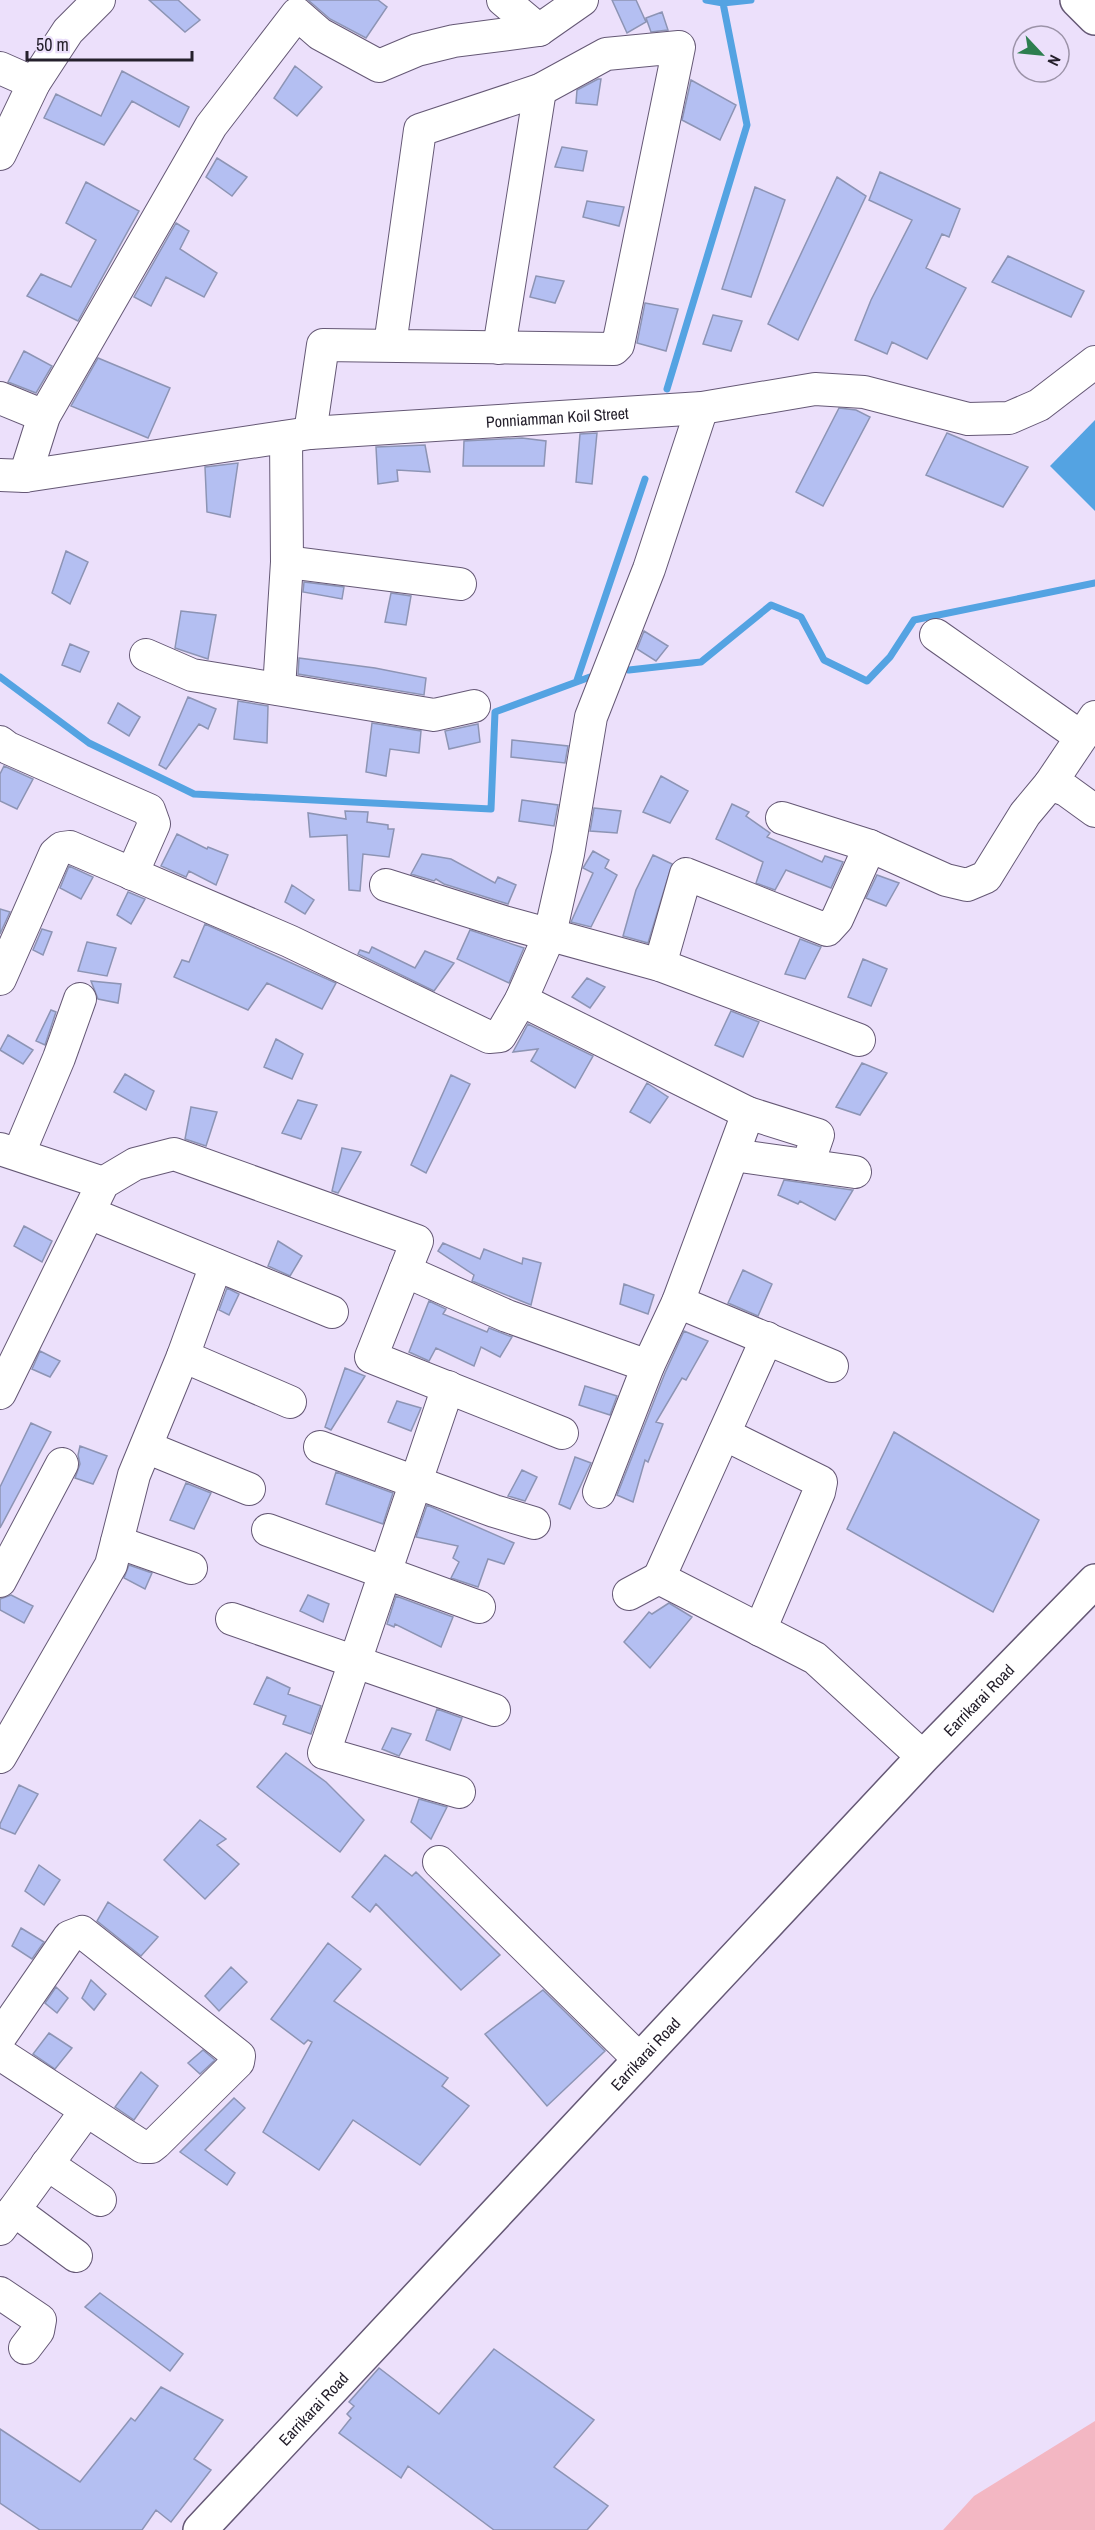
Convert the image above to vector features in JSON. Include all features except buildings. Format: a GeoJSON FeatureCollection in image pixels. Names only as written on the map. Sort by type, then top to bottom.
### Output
{"type":"FeatureCollection","features":[{"type":"Feature","properties":{"kind":"main road"},"geometry":{"type":"LineString","coordinates":[[1077,0],[1095,18]]}},
{"type":"Feature","properties":{"kind":"main road","name":"Earrikarai Road"},"geometry":{"type":"LineString","coordinates":[[200,2530],[923,1757],[1095,1581]]}},
{"type":"Feature","properties":{"kind":"street"},"geometry":{"type":"LineString","coordinates":[[0,154],[34,83],[68,31],[99,0]]}},
{"type":"Feature","properties":{"kind":"street"},"geometry":{"type":"LineString","coordinates":[[503,0],[539,30]]}},
{"type":"Feature","properties":{"kind":"street"},"geometry":{"type":"LineString","coordinates":[[13,475],[44,416],[211,126],[297,14],[320,34],[379,66],[417,50],[454,41],[539,30],[582,0]]}},
{"type":"Feature","properties":{"kind":"street"},"geometry":{"type":"LineString","coordinates":[[279,689],[298,435],[323,345],[614,349],[618,345],[679,47],[606,54],[540,90],[420,130],[390,345]]}},
{"type":"Feature","properties":{"kind":"street"},"geometry":{"type":"LineString","coordinates":[[0,68],[34,83]]}},
{"type":"Feature","properties":{"kind":"street"},"geometry":{"type":"LineString","coordinates":[[499,348],[540,90]]}},
{"type":"Feature","properties":{"kind":"street","name":"Ponniamman Koil Street"},"geometry":{"type":"LineString","coordinates":[[13,475],[298,435],[702,408],[815,389],[864,392],[968,419],[1009,418],[1039,405],[1095,362]]}},
{"type":"Feature","properties":{"kind":"street"},"geometry":{"type":"LineString","coordinates":[[0,398],[44,416]]}},
{"type":"Feature","properties":{"kind":"street"},"geometry":{"type":"LineString","coordinates":[[0,979],[56,854],[62,849],[70,848],[289,941],[489,1037],[500,1036],[521,1000],[550,934],[568,855],[591,717],[649,569],[702,408]]}},
{"type":"Feature","properties":{"kind":"street"},"geometry":{"type":"LineString","coordinates":[[287,562],[460,584]]}},
{"type":"Feature","properties":{"kind":"street"},"geometry":{"type":"LineString","coordinates":[[782,818],[870,846],[946,880],[967,885],[986,877],[1025,814],[1050,784],[1088,727],[936,635]]}},
{"type":"Feature","properties":{"kind":"street"},"geometry":{"type":"LineString","coordinates":[[146,655],[192,675],[434,715],[474,706]]}},
{"type":"Feature","properties":{"kind":"street"},"geometry":{"type":"LineString","coordinates":[[0,742],[8,748],[149,810],[154,824],[132,874]]}},
{"type":"Feature","properties":{"kind":"street"},"geometry":{"type":"LineString","coordinates":[[1050,784],[1066,790],[1095,811]]}},
{"type":"Feature","properties":{"kind":"street"},"geometry":{"type":"LineString","coordinates":[[660,965],[686,874],[827,930],[837,919],[870,846]]}},
{"type":"Feature","properties":{"kind":"street"},"geometry":{"type":"LineString","coordinates":[[386,885],[660,965],[859,1040]]}},
{"type":"Feature","properties":{"kind":"street"},"geometry":{"type":"LineString","coordinates":[[80,999],[59,1058],[6,1153],[103,1183]]}},
{"type":"Feature","properties":{"kind":"street"},"geometry":{"type":"LineString","coordinates":[[521,1000],[748,1113],[818,1135],[808,1164]]}},
{"type":"Feature","properties":{"kind":"street"},"geometry":{"type":"LineString","coordinates":[[599,1492],[648,1366],[678,1302],[748,1113]]}},
{"type":"Feature","properties":{"kind":"street"},"geometry":{"type":"LineString","coordinates":[[0,1393],[103,1183],[135,1164],[174,1154],[417,1241],[371,1357],[562,1432]]}},
{"type":"Feature","properties":{"kind":"street"},"geometry":{"type":"LineString","coordinates":[[733,1155],[855,1172]]}},
{"type":"Feature","properties":{"kind":"street"},"geometry":{"type":"LineString","coordinates":[[89,1212],[332,1312]]}},
{"type":"Feature","properties":{"kind":"street"},"geometry":{"type":"LineString","coordinates":[[0,1757],[111,1565],[134,1475],[183,1356],[216,1264]]}},
{"type":"Feature","properties":{"kind":"street"},"geometry":{"type":"LineString","coordinates":[[405,1271],[507,1316],[648,1366]]}},
{"type":"Feature","properties":{"kind":"street"},"geometry":{"type":"LineString","coordinates":[[678,1302],[832,1366]]}},
{"type":"Feature","properties":{"kind":"street"},"geometry":{"type":"LineString","coordinates":[[629,1594],[659,1578],[767,1338]]}},
{"type":"Feature","properties":{"kind":"street"},"geometry":{"type":"LineString","coordinates":[[183,1356],[290,1402]]}},
{"type":"Feature","properties":{"kind":"street"},"geometry":{"type":"LineString","coordinates":[[448,1387],[324,1753],[459,1792]]}},
{"type":"Feature","properties":{"kind":"street"},"geometry":{"type":"LineString","coordinates":[[724,1434],[821,1482],[819,1492],[760,1630]]}},
{"type":"Feature","properties":{"kind":"street"},"geometry":{"type":"LineString","coordinates":[[146,1447],[249,1489]]}},
{"type":"Feature","properties":{"kind":"street"},"geometry":{"type":"LineString","coordinates":[[320,1447],[416,1480],[494,1511],[534,1523]]}},
{"type":"Feature","properties":{"kind":"street"},"geometry":{"type":"LineString","coordinates":[[0,1581],[62,1464]]}},
{"type":"Feature","properties":{"kind":"street"},"geometry":{"type":"LineString","coordinates":[[268,1530],[479,1607]]}},
{"type":"Feature","properties":{"kind":"street"},"geometry":{"type":"LineString","coordinates":[[117,1542],[191,1568]]}},
{"type":"Feature","properties":{"kind":"street"},"geometry":{"type":"LineString","coordinates":[[659,1578],[815,1658],[923,1757]]}},
{"type":"Feature","properties":{"kind":"street"},"geometry":{"type":"LineString","coordinates":[[232,1620],[494,1710]]}},
{"type":"Feature","properties":{"kind":"street"},"geometry":{"type":"LineString","coordinates":[[439,1862],[640,2060]]}},
{"type":"Feature","properties":{"kind":"street"},"geometry":{"type":"LineString","coordinates":[[0,2037],[69,1937],[82,1932],[239,2056],[238,2062],[151,2147],[143,2147],[0,2054]]}},
{"type":"Feature","properties":{"kind":"street"},"geometry":{"type":"LineString","coordinates":[[76,2256],[7,2220],[86,2111]]}},
{"type":"Feature","properties":{"kind":"street"},"geometry":{"type":"LineString","coordinates":[[47,2164],[100,2200]]}},
{"type":"Feature","properties":{"kind":"street"},"geometry":{"type":"LineString","coordinates":[[0,2293],[40,2320],[38,2331],[26,2348]]}},
{"type":"Feature","properties":{"kind":"shaded area"},"geometry":{"type":"Polygon","coordinates":[[[1095,2421],[1095,2530],[943,2530],[974,2496],[1095,2421]]]}},
{"type":"Feature","properties":{"kind":"water"},"geometry":{"type":"Polygon","coordinates":[[[1095,420],[1095,511],[1050,466],[1095,420]]]}},
{"type":"Feature","properties":{"kind":"waterway"},"geometry":{"type":"LineString","coordinates":[[706,0],[723,3],[751,0]]}},
{"type":"Feature","properties":{"kind":"waterway"},"geometry":{"type":"LineString","coordinates":[[667,389],[747,125],[723,3]]}},
{"type":"Feature","properties":{"kind":"waterway"},"geometry":{"type":"LineString","coordinates":[[577,680],[645,479]]}},
{"type":"Feature","properties":{"kind":"waterway"},"geometry":{"type":"LineString","coordinates":[[629,670],[701,662],[771,605],[801,617],[824,660],[867,681],[890,657],[914,620],[1095,583]]}},
{"type":"Feature","properties":{"kind":"waterway"},"geometry":{"type":"LineString","coordinates":[[0,677],[89,743],[194,794],[491,809],[495,712],[590,677]]}}]}
